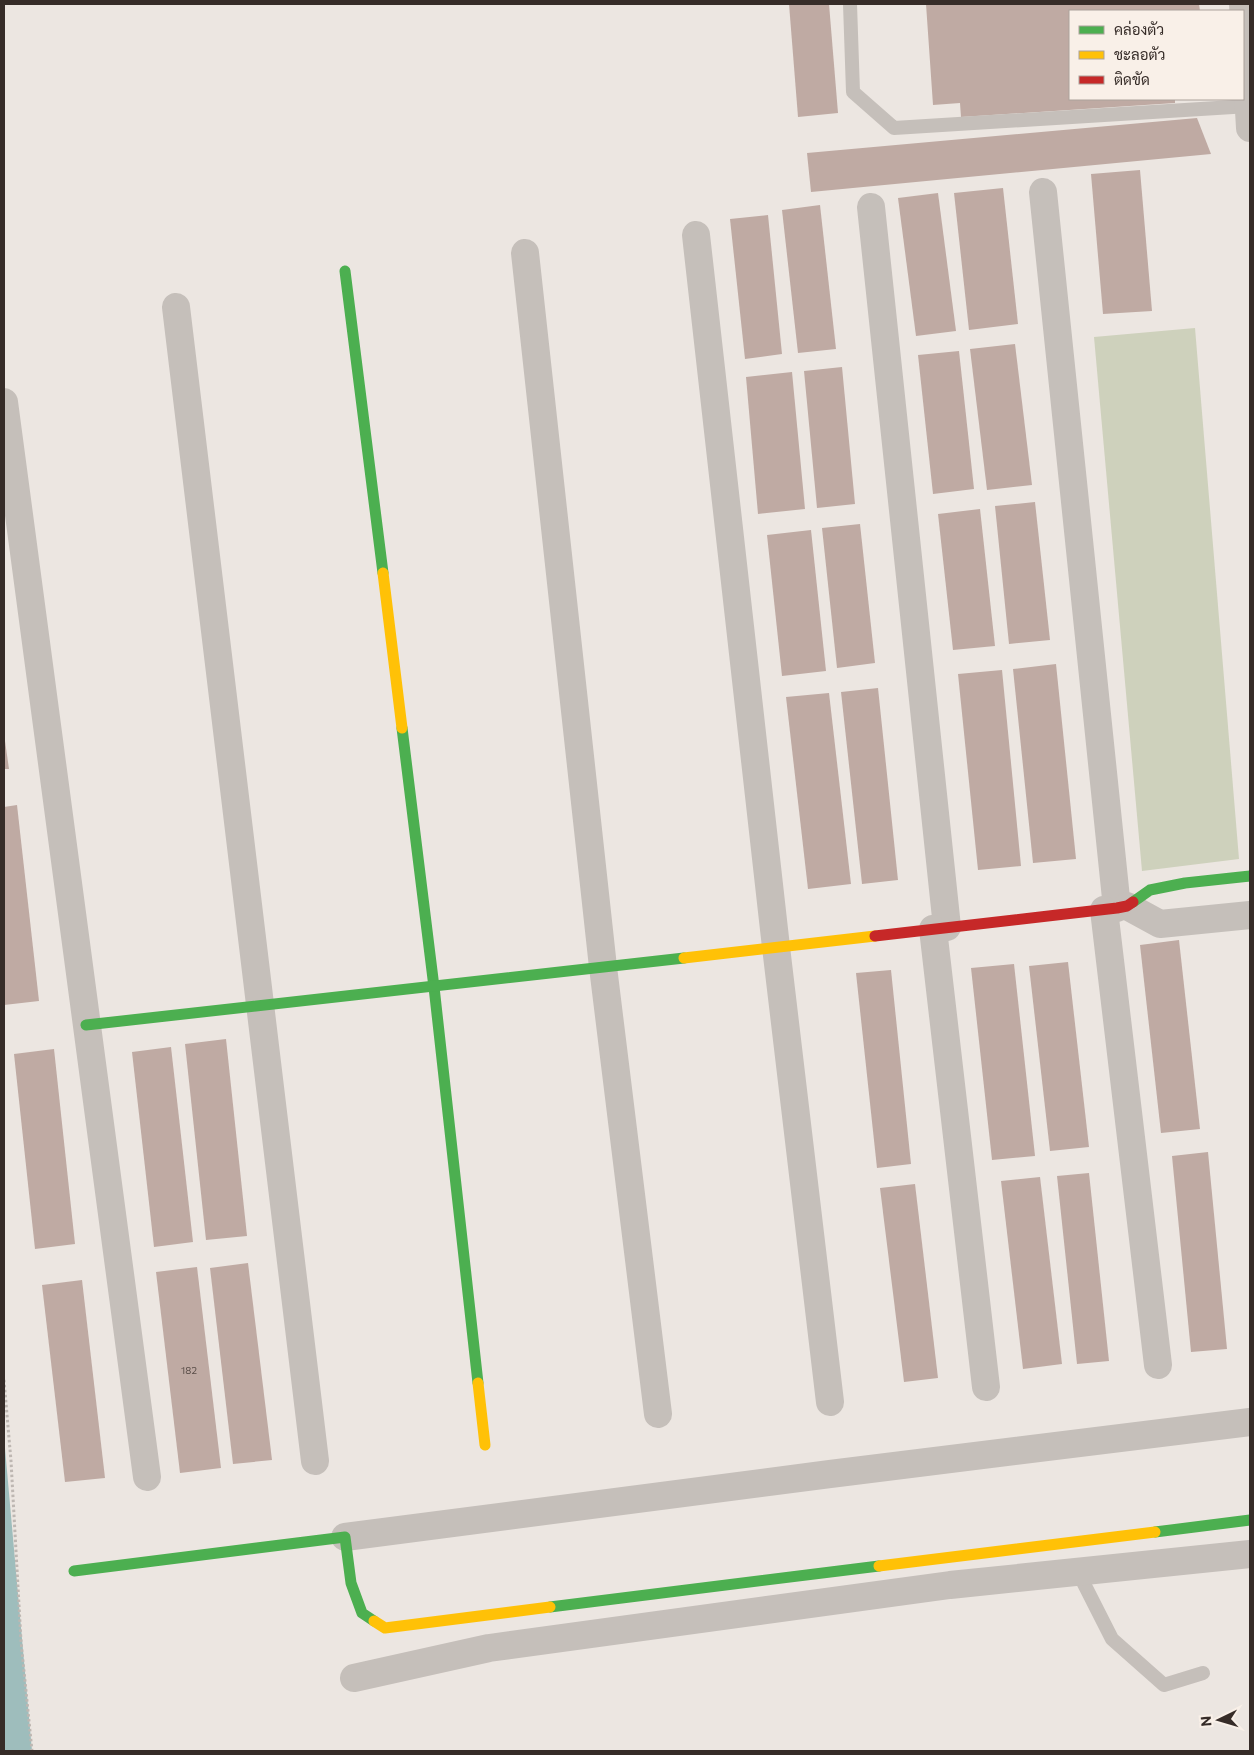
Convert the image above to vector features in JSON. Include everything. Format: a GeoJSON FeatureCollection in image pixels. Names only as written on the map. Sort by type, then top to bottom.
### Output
{"type":"FeatureCollection","features":[{"type":"Feature","properties":{"kind":"street"},"geometry":{"type":"LineString","coordinates":[[1244,20],[1250,117]]}},
{"type":"Feature","properties":{"kind":"street"},"geometry":{"type":"LineString","coordinates":[[1043,192],[1116,908],[1158,1365]]}},
{"type":"Feature","properties":{"kind":"street"},"geometry":{"type":"LineString","coordinates":[[871,207],[986,1387]]}},
{"type":"Feature","properties":{"kind":"street"},"geometry":{"type":"LineString","coordinates":[[696,235],[776,947],[830,1402]]}},
{"type":"Feature","properties":{"kind":"street"},"geometry":{"type":"LineString","coordinates":[[525,253],[603,967],[658,1414]]}},
{"type":"Feature","properties":{"kind":"street"},"geometry":{"type":"LineString","coordinates":[[345,271],[434,986],[486,1444]]}},
{"type":"Feature","properties":{"kind":"street"},"geometry":{"type":"LineString","coordinates":[[176,307],[315,1461]]}},
{"type":"Feature","properties":{"kind":"street"},"geometry":{"type":"LineString","coordinates":[[4,402],[147,1477]]}},
{"type":"Feature","properties":{"kind":"street"},"geometry":{"type":"LineString","coordinates":[[86,1025],[1116,908],[1150,890],[1185,883],[1250,876]]}},
{"type":"Feature","properties":{"kind":"street"},"geometry":{"type":"LineString","coordinates":[[1116,908],[1160,924],[1250,915]]}},
{"type":"Feature","properties":{"kind":"street"},"geometry":{"type":"LineString","coordinates":[[74,1571],[840,1472],[1250,1422]]}},
{"type":"Feature","properties":{"kind":"street"},"geometry":{"type":"LineString","coordinates":[[345,1537],[351,1583],[362,1613],[385,1628],[1250,1520]]}},
{"type":"Feature","properties":{"kind":"street"},"geometry":{"type":"LineString","coordinates":[[354,1678],[489,1648],[950,1585],[1250,1554]]}},
{"type":"Feature","properties":{"kind":"lane"},"geometry":{"type":"LineString","coordinates":[[850,4],[853,92],[894,128],[1250,117]]}},
{"type":"Feature","properties":{"kind":"lane"},"geometry":{"type":"LineString","coordinates":[[1078,1572],[1112,1639],[1164,1685],[1202,1673]]}},
{"type":"Feature","properties":{"kind":"path"},"geometry":{"type":"LineString","coordinates":[[4,1380],[11,1461],[20,1641],[32,1751]]}},
{"type":"Feature","properties":{"kind":"green space"},"geometry":{"type":"Polygon","coordinates":[[[1195,328],[1239,859],[1142,871],[1094,337],[1195,328]]]}},
{"type":"Feature","properties":{"kind":"water"},"geometry":{"type":"Polygon","coordinates":[[[4,1437],[32,1751],[4,1751],[4,1437]]]}},
{"type":"Feature","properties":{"kind":"building"},"geometry":{"type":"Polygon","coordinates":[[[789,4],[829,4],[838,113],[798,117],[789,4]]]}},
{"type":"Feature","properties":{"kind":"building"},"geometry":{"type":"Polygon","coordinates":[[[926,4],[1199,4],[1200,10],[1069,10],[1069,100],[1175,100],[1175,103],[961,117],[960,103],[933,105],[926,4]]]}},
{"type":"Feature","properties":{"kind":"building"},"geometry":{"type":"Polygon","coordinates":[[[1197,118],[1211,154],[811,192],[807,153],[1197,118]]]}},
{"type":"Feature","properties":{"kind":"building"},"geometry":{"type":"Polygon","coordinates":[[[1140,170],[1152,311],[1103,314],[1091,174],[1140,170]]]}},
{"type":"Feature","properties":{"kind":"building"},"geometry":{"type":"Polygon","coordinates":[[[1003,188],[1018,324],[969,330],[954,193],[1003,188]]]}},
{"type":"Feature","properties":{"kind":"building"},"geometry":{"type":"Polygon","coordinates":[[[938,193],[956,331],[916,336],[898,198],[938,193]]]}},
{"type":"Feature","properties":{"kind":"building"},"geometry":{"type":"Polygon","coordinates":[[[820,205],[836,349],[798,353],[782,210],[820,205]]]}},
{"type":"Feature","properties":{"kind":"building"},"geometry":{"type":"Polygon","coordinates":[[[768,215],[782,354],[745,359],[730,219],[768,215]]]}},
{"type":"Feature","properties":{"kind":"building"},"geometry":{"type":"Polygon","coordinates":[[[1015,344],[1032,485],[987,490],[970,349],[1015,344]]]}},
{"type":"Feature","properties":{"kind":"building"},"geometry":{"type":"Polygon","coordinates":[[[959,351],[974,489],[933,494],[918,355],[959,351]]]}},
{"type":"Feature","properties":{"kind":"building"},"geometry":{"type":"Polygon","coordinates":[[[842,367],[855,504],[817,508],[804,371],[842,367]]]}},
{"type":"Feature","properties":{"kind":"building"},"geometry":{"type":"Polygon","coordinates":[[[792,372],[805,509],[758,514],[746,377],[792,372]]]}},
{"type":"Feature","properties":{"kind":"building"},"geometry":{"type":"Polygon","coordinates":[[[1035,502],[1050,640],[1009,644],[995,506],[1035,502]]]}},
{"type":"Feature","properties":{"kind":"building"},"geometry":{"type":"Polygon","coordinates":[[[980,509],[995,646],[953,650],[938,514],[980,509]]]}},
{"type":"Feature","properties":{"kind":"building"},"geometry":{"type":"Polygon","coordinates":[[[860,524],[875,663],[837,668],[822,528],[860,524]]]}},
{"type":"Feature","properties":{"kind":"building"},"geometry":{"type":"Polygon","coordinates":[[[811,530],[826,671],[782,676],[767,535],[811,530]]]}},
{"type":"Feature","properties":{"kind":"building"},"geometry":{"type":"Polygon","coordinates":[[[1056,664],[1076,859],[1033,863],[1013,669],[1056,664]]]}},
{"type":"Feature","properties":{"kind":"building"},"geometry":{"type":"Polygon","coordinates":[[[1002,670],[1021,866],[978,870],[958,674],[1002,670]]]}},
{"type":"Feature","properties":{"kind":"building"},"geometry":{"type":"Polygon","coordinates":[[[878,688],[898,880],[862,884],[841,692],[878,688]]]}},
{"type":"Feature","properties":{"kind":"building"},"geometry":{"type":"Polygon","coordinates":[[[829,693],[851,884],[808,889],[786,697],[829,693]]]}},
{"type":"Feature","properties":{"kind":"building"},"geometry":{"type":"Polygon","coordinates":[[[4,734],[9,769],[4,769],[4,734]]]}},
{"type":"Feature","properties":{"kind":"building"},"geometry":{"type":"Polygon","coordinates":[[[17,805],[39,1001],[4,1005],[4,807],[17,805]]]}},
{"type":"Feature","properties":{"kind":"building"},"geometry":{"type":"Polygon","coordinates":[[[1179,940],[1200,1129],[1161,1133],[1140,945],[1179,940]]]}},
{"type":"Feature","properties":{"kind":"building"},"geometry":{"type":"Polygon","coordinates":[[[1068,962],[1089,1147],[1050,1151],[1029,966],[1068,962]]]}},
{"type":"Feature","properties":{"kind":"building"},"geometry":{"type":"Polygon","coordinates":[[[1014,964],[1035,1156],[992,1160],[971,968],[1014,964]]]}},
{"type":"Feature","properties":{"kind":"building"},"geometry":{"type":"Polygon","coordinates":[[[891,970],[911,1164],[877,1168],[856,973],[891,970]]]}},
{"type":"Feature","properties":{"kind":"building"},"geometry":{"type":"Polygon","coordinates":[[[226,1039],[247,1236],[206,1240],[185,1044],[226,1039]]]}},
{"type":"Feature","properties":{"kind":"building"},"geometry":{"type":"Polygon","coordinates":[[[171,1047],[193,1242],[154,1247],[132,1052],[171,1047]]]}},
{"type":"Feature","properties":{"kind":"building"},"geometry":{"type":"Polygon","coordinates":[[[54,1049],[75,1244],[35,1249],[14,1054],[54,1049]]]}},
{"type":"Feature","properties":{"kind":"building"},"geometry":{"type":"Polygon","coordinates":[[[1208,1152],[1227,1349],[1191,1352],[1172,1156],[1208,1152]]]}},
{"type":"Feature","properties":{"kind":"building"},"geometry":{"type":"Polygon","coordinates":[[[1089,1173],[1109,1361],[1077,1364],[1057,1176],[1089,1173]]]}},
{"type":"Feature","properties":{"kind":"building"},"geometry":{"type":"Polygon","coordinates":[[[1040,1177],[1062,1364],[1023,1369],[1001,1181],[1040,1177]]]}},
{"type":"Feature","properties":{"kind":"building"},"geometry":{"type":"Polygon","coordinates":[[[915,1184],[938,1378],[904,1382],[880,1188],[915,1184]]]}},
{"type":"Feature","properties":{"kind":"building"},"geometry":{"type":"Polygon","coordinates":[[[248,1263],[272,1460],[233,1464],[210,1268],[248,1263]]]}},
{"type":"Feature","properties":{"kind":"building"},"geometry":{"type":"Polygon","coordinates":[[[197,1267],[221,1468],[180,1473],[156,1272],[197,1267]]]}},
{"type":"Feature","properties":{"kind":"building"},"geometry":{"type":"Polygon","coordinates":[[[82,1280],[105,1478],[65,1482],[42,1285],[82,1280]]]}},
{"type":"Feature","properties":{"kind":"traffic: fast"},"geometry":{"type":"LineString","coordinates":[[345,271],[383,573]]}},
{"type":"Feature","properties":{"kind":"traffic: fast"},"geometry":{"type":"LineString","coordinates":[[402,728],[434,987],[478,1383]]}},
{"type":"Feature","properties":{"kind":"traffic: fast"},"geometry":{"type":"LineString","coordinates":[[1133,902],[1150,890],[1185,883],[1250,876]]}},
{"type":"Feature","properties":{"kind":"traffic: fast"},"geometry":{"type":"LineString","coordinates":[[86,1025],[684,958]]}},
{"type":"Feature","properties":{"kind":"traffic: fast"},"geometry":{"type":"LineString","coordinates":[[1155,1532],[1250,1520]]}},
{"type":"Feature","properties":{"kind":"traffic: fast"},"geometry":{"type":"LineString","coordinates":[[74,1571],[345,1537],[351,1583],[362,1613],[374,1621]]}},
{"type":"Feature","properties":{"kind":"traffic: fast"},"geometry":{"type":"LineString","coordinates":[[550,1607],[879,1566]]}},
{"type":"Feature","properties":{"kind":"traffic: slow"},"geometry":{"type":"LineString","coordinates":[[383,573],[402,728]]}},
{"type":"Feature","properties":{"kind":"traffic: slow"},"geometry":{"type":"LineString","coordinates":[[684,958],[875,936]]}},
{"type":"Feature","properties":{"kind":"traffic: slow"},"geometry":{"type":"LineString","coordinates":[[478,1383],[485,1445]]}},
{"type":"Feature","properties":{"kind":"traffic: slow"},"geometry":{"type":"LineString","coordinates":[[879,1566],[1155,1532]]}},
{"type":"Feature","properties":{"kind":"traffic: slow"},"geometry":{"type":"LineString","coordinates":[[374,1621],[385,1628],[550,1607]]}},
{"type":"Feature","properties":{"kind":"traffic: jam"},"geometry":{"type":"LineString","coordinates":[[875,936],[1117,908],[1127,906],[1133,902]]}}]}
